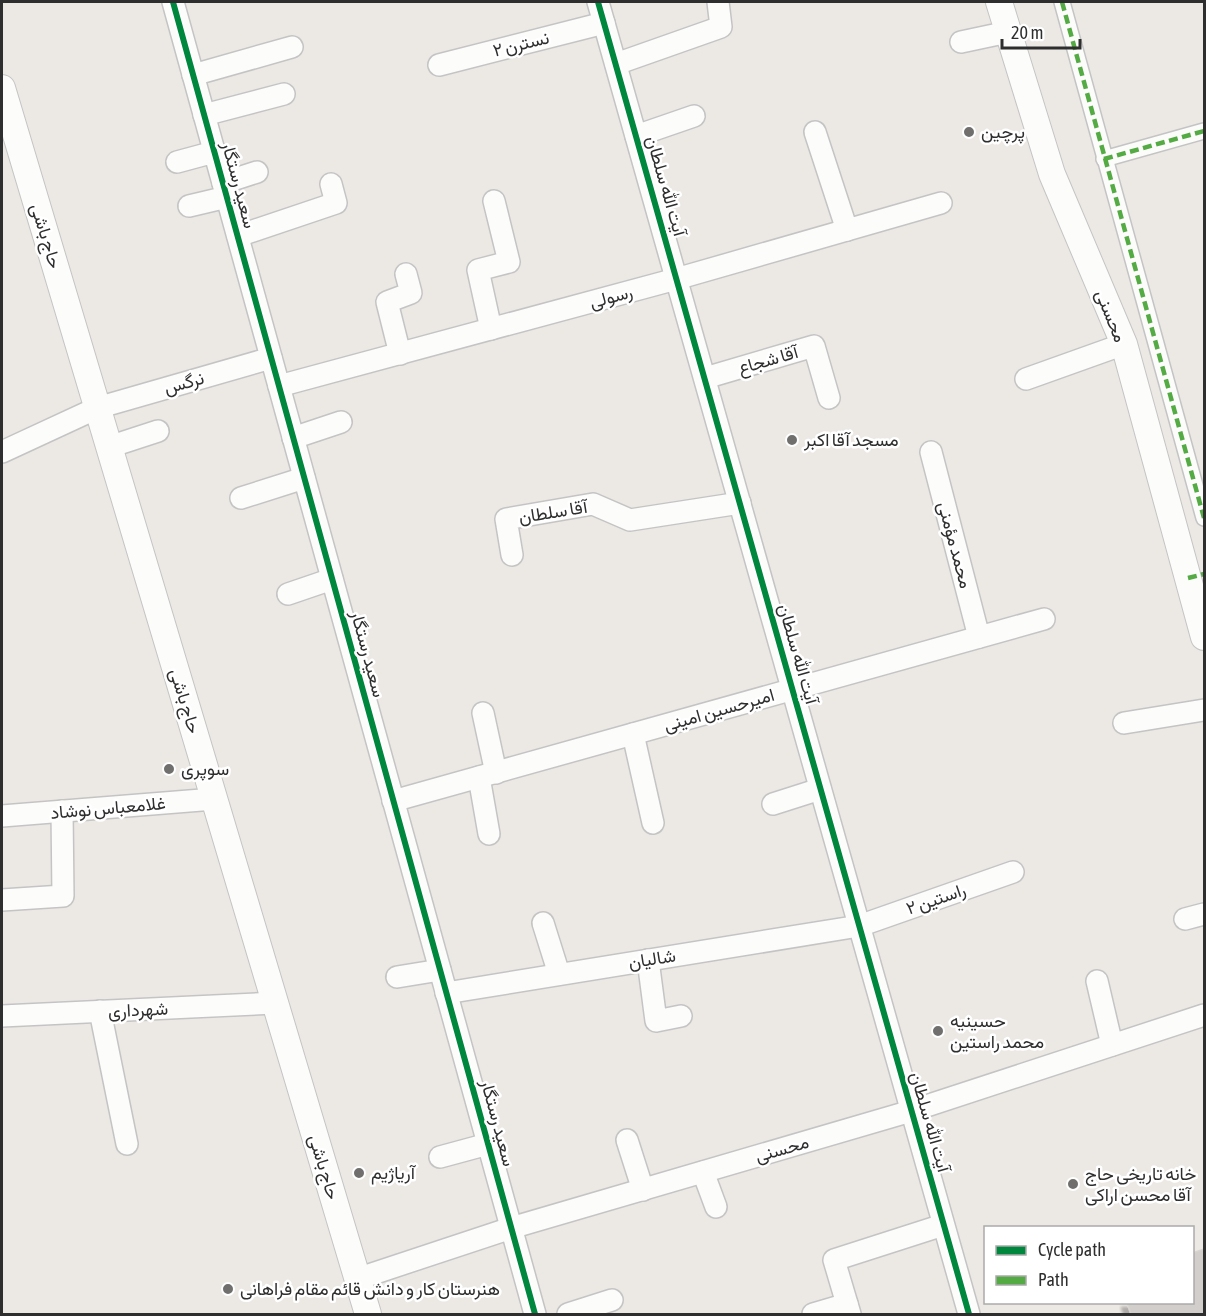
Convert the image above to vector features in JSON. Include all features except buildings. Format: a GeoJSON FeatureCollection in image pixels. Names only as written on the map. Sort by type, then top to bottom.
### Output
{"type":"FeatureCollection","features":[{"type":"Feature","properties":{"kind":"street","name":"سعید رستگار"},"geometry":{"type":"LineString","coordinates":[[173,2],[535,1314]]}},
{"type":"Feature","properties":{"kind":"street","name":"آیت الله سلطان"},"geometry":{"type":"LineString","coordinates":[[598,2],[969,1314]]}},
{"type":"Feature","properties":{"kind":"street"},"geometry":{"type":"LineString","coordinates":[[616,64],[721,27],[718,2]]}},
{"type":"Feature","properties":{"kind":"street","name":"محسنی"},"geometry":{"type":"LineString","coordinates":[[999,2],[1052,174],[1124,344],[1196,576],[1204,637]]}},
{"type":"Feature","properties":{"kind":"street"},"geometry":{"type":"LineString","coordinates":[[1062,2],[1204,518]]}},
{"type":"Feature","properties":{"kind":"street","name":"نسترن ۲"},"geometry":{"type":"LineString","coordinates":[[439,65],[604,23]]}},
{"type":"Feature","properties":{"kind":"street"},"geometry":{"type":"LineString","coordinates":[[961,42],[1008,32]]}},
{"type":"Feature","properties":{"kind":"street"},"geometry":{"type":"LineString","coordinates":[[193,75],[292,47]]}},
{"type":"Feature","properties":{"kind":"street"},"geometry":{"type":"LineString","coordinates":[[204,115],[284,94]]}},
{"type":"Feature","properties":{"kind":"street","name":"حاج باشی"},"geometry":{"type":"LineString","coordinates":[[3,100],[368,1314]]}},
{"type":"Feature","properties":{"kind":"street"},"geometry":{"type":"LineString","coordinates":[[636,136],[694,116]]}},
{"type":"Feature","properties":{"kind":"street"},"geometry":{"type":"LineString","coordinates":[[1104,159],[1204,131]]}},
{"type":"Feature","properties":{"kind":"street"},"geometry":{"type":"LineString","coordinates":[[815,132],[847,230]]}},
{"type":"Feature","properties":{"kind":"street"},"geometry":{"type":"LineString","coordinates":[[177,162],[214,152]]}},
{"type":"Feature","properties":{"kind":"street"},"geometry":{"type":"LineString","coordinates":[[189,206],[258,172]]}},
{"type":"Feature","properties":{"kind":"street"},"geometry":{"type":"LineString","coordinates":[[238,236],[336,203],[331,184]]}},
{"type":"Feature","properties":{"kind":"street"},"geometry":{"type":"LineString","coordinates":[[491,329],[478,270],[509,262],[494,201]]}},
{"type":"Feature","properties":{"kind":"street","name":"رسولی"},"geometry":{"type":"LineString","coordinates":[[279,386],[676,279],[941,203]]}},
{"type":"Feature","properties":{"kind":"street"},"geometry":{"type":"LineString","coordinates":[[400,354],[387,302],[411,292],[406,273]]}},
{"type":"Feature","properties":{"kind":"street"},"geometry":{"type":"LineString","coordinates":[[1026,379],[1124,344]]}},
{"type":"Feature","properties":{"kind":"street","name":"آقا شجاع"},"geometry":{"type":"LineString","coordinates":[[705,378],[814,346],[828,398]]}},
{"type":"Feature","properties":{"kind":"street","name":"نرگس"},"geometry":{"type":"LineString","coordinates":[[2,452],[97,408],[271,358]]}},
{"type":"Feature","properties":{"kind":"street"},"geometry":{"type":"LineString","coordinates":[[293,438],[341,422]]}},
{"type":"Feature","properties":{"kind":"street"},"geometry":{"type":"LineString","coordinates":[[109,447],[158,431]]}},
{"type":"Feature","properties":{"kind":"street","name":"محمد مؤمنی"},"geometry":{"type":"LineString","coordinates":[[931,452],[979,637]]}},
{"type":"Feature","properties":{"kind":"street"},"geometry":{"type":"LineString","coordinates":[[241,498],[304,478]]}},
{"type":"Feature","properties":{"kind":"street","name":"آقا سلطان"},"geometry":{"type":"LineString","coordinates":[[512,555],[506,519],[593,504],[630,520],[740,503]]}},
{"type":"Feature","properties":{"kind":"street"},"geometry":{"type":"LineString","coordinates":[[288,594],[332,579]]}},
{"type":"Feature","properties":{"kind":"street","name":"امیرحسین امینی"},"geometry":{"type":"LineString","coordinates":[[393,801],[1044,619]]}},
{"type":"Feature","properties":{"kind":"street"},"geometry":{"type":"LineString","coordinates":[[1124,723],[1204,710]]}},
{"type":"Feature","properties":{"kind":"street"},"geometry":{"type":"LineString","coordinates":[[483,714],[488,775],[489,834]]}},
{"type":"Feature","properties":{"kind":"street"},"geometry":{"type":"LineString","coordinates":[[633,734],[653,823]]}},
{"type":"Feature","properties":{"kind":"street"},"geometry":{"type":"LineString","coordinates":[[773,804],[820,789]]}},
{"type":"Feature","properties":{"kind":"street","name":"غلامعباس نوشاد"},"geometry":{"type":"LineString","coordinates":[[2,816],[214,799]]}},
{"type":"Feature","properties":{"kind":"street"},"geometry":{"type":"LineString","coordinates":[[2,900],[63,896],[62,811]]}},
{"type":"Feature","properties":{"kind":"street","name":"راستین ۲"},"geometry":{"type":"LineString","coordinates":[[859,926],[1013,872]]}},
{"type":"Feature","properties":{"kind":"street"},"geometry":{"type":"LineString","coordinates":[[543,923],[559,974]]}},
{"type":"Feature","properties":{"kind":"street","name":"شالیان"},"geometry":{"type":"LineString","coordinates":[[446,993],[859,926]]}},
{"type":"Feature","properties":{"kind":"street"},"geometry":{"type":"LineString","coordinates":[[648,960],[656,1021],[681,1016]]}},
{"type":"Feature","properties":{"kind":"street"},"geometry":{"type":"LineString","coordinates":[[397,977],[440,970]]}},
{"type":"Feature","properties":{"kind":"street"},"geometry":{"type":"LineString","coordinates":[[1097,981],[1112,1045]]}},
{"type":"Feature","properties":{"kind":"street","name":"شهرداری"},"geometry":{"type":"LineString","coordinates":[[2,1016],[275,1003]]}},
{"type":"Feature","properties":{"kind":"street"},"geometry":{"type":"LineString","coordinates":[[100,1011],[128,1144]]}},
{"type":"Feature","properties":{"kind":"street","name":"محسنی"},"geometry":{"type":"LineString","coordinates":[[357,1279],[511,1228],[911,1112],[1204,1014]]}},
{"type":"Feature","properties":{"kind":"street"},"geometry":{"type":"LineString","coordinates":[[627,1140],[643,1190]]}},
{"type":"Feature","properties":{"kind":"street"},"geometry":{"type":"LineString","coordinates":[[440,1157],[488,1144]]}},
{"type":"Feature","properties":{"kind":"street"},"geometry":{"type":"LineString","coordinates":[[703,1172],[716,1207]]}},
{"type":"Feature","properties":{"kind":"street"},"geometry":{"type":"LineString","coordinates":[[813,1314],[849,1309],[834,1260],[943,1225]]}},
{"type":"Feature","properties":{"kind":"street"},"geometry":{"type":"LineString","coordinates":[[568,1314],[612,1300]]}},
{"type":"Feature","properties":{"kind":"marked path"},"geometry":{"type":"LineString","coordinates":[[1062,2],[1204,518]]}},
{"type":"Feature","properties":{"kind":"marked path"},"geometry":{"type":"LineString","coordinates":[[1104,159],[1204,131]]}},
{"type":"Feature","properties":{"kind":"marked path"},"geometry":{"type":"LineString","coordinates":[[1188,578],[1204,574]]}},
{"type":"Feature","properties":{"kind":"cycle path"},"geometry":{"type":"LineString","coordinates":[[173,2],[535,1314]]}},
{"type":"Feature","properties":{"kind":"cycle path"},"geometry":{"type":"LineString","coordinates":[[598,2],[969,1314]]}},
{"type":"Feature","properties":{"kind":"place","name":"پرچین"},"geometry":{"type":"Point","coordinates":[969,132]}},
{"type":"Feature","properties":{"kind":"place","name":"مسجد آقا اکبر"},"geometry":{"type":"Point","coordinates":[792,440]}},
{"type":"Feature","properties":{"kind":"place","name":"سوپری"},"geometry":{"type":"Point","coordinates":[169,769]}},
{"type":"Feature","properties":{"kind":"place","name":"حسینیه محمد راستین"},"geometry":{"type":"Point","coordinates":[938,1031]}},
{"type":"Feature","properties":{"kind":"place","name":"آریاژیم"},"geometry":{"type":"Point","coordinates":[359,1173]}},
{"type":"Feature","properties":{"kind":"place","name":"خانه تاریخی حاج آقا محسن اراکی"},"geometry":{"type":"Point","coordinates":[1073,1184]}},
{"type":"Feature","properties":{"kind":"place","name":"هنرستان کار و دانش قائم مقام فراهانی"},"geometry":{"type":"Point","coordinates":[228,1289]}}]}
